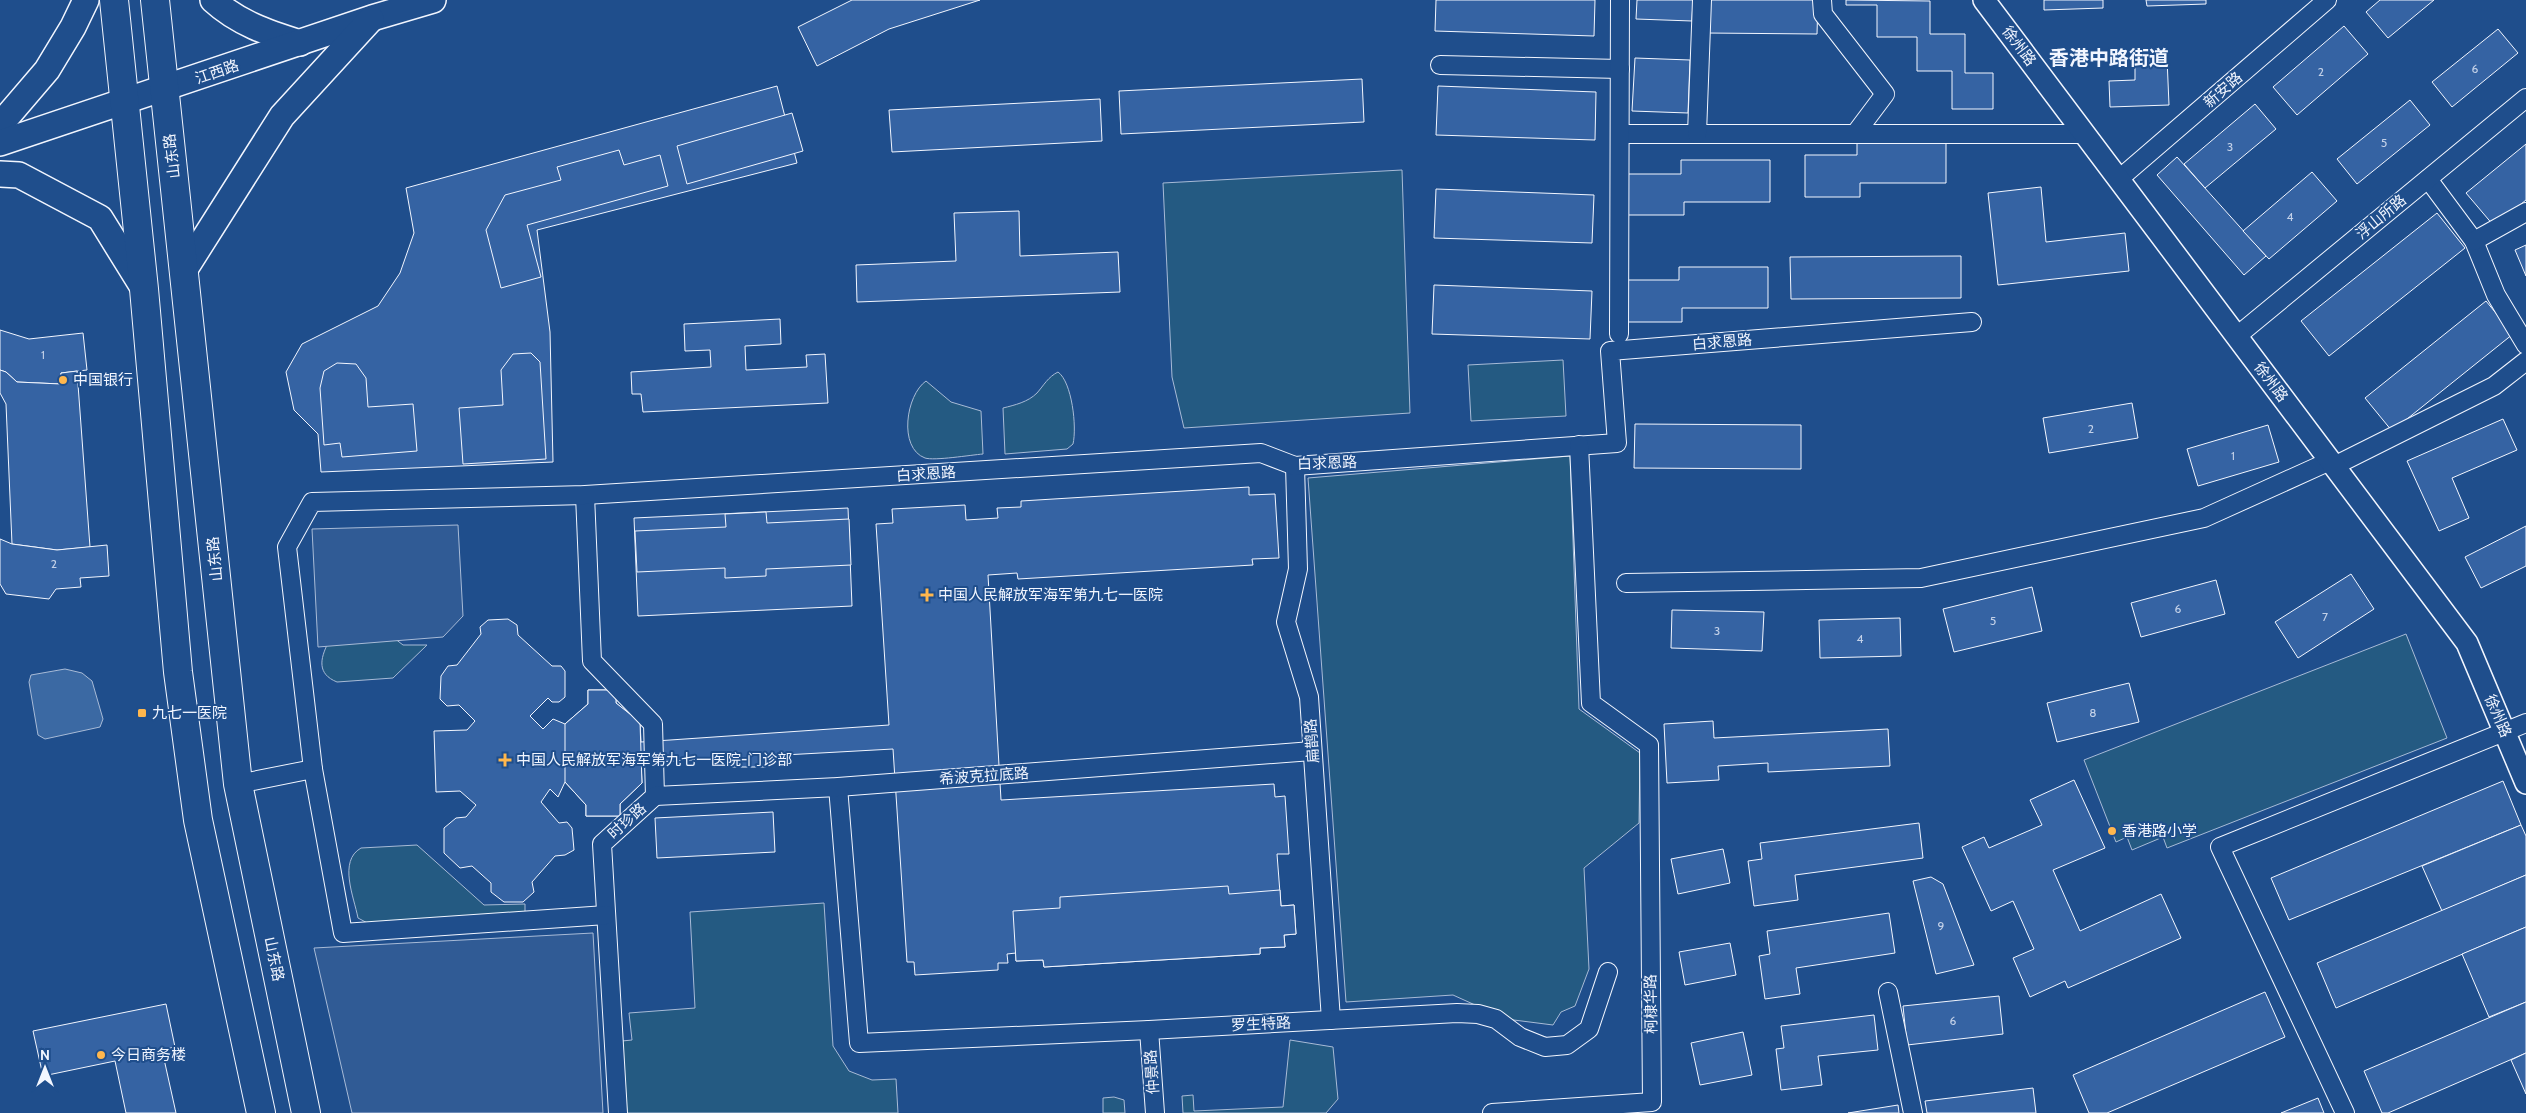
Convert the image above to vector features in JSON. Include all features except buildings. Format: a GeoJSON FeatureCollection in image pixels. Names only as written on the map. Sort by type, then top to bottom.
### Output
{"type":"FeatureCollection","features":[{"type":"Feature","properties":{"kind":"main road"},"geometry":{"type":"LineString","coordinates":[[0,125],[47,70],[73,27],[86,0]]}},
{"type":"Feature","properties":{"kind":"main road"},"geometry":{"type":"LineString","coordinates":[[114,0],[144,289],[178,672],[198,820],[262,1113]]}},
{"type":"Feature","properties":{"kind":"main road","name":"山东路"},"geometry":{"type":"LineString","coordinates":[[156,0],[238,784],[306,1113]]}},
{"type":"Feature","properties":{"kind":"main road"},"geometry":{"type":"LineString","coordinates":[[212,0],[223,9],[262,32],[300,43]]}},
{"type":"Feature","properties":{"kind":"main road","name":"江西路"},"geometry":{"type":"LineString","coordinates":[[0,143],[164,90],[372,18],[433,0]]}},
{"type":"Feature","properties":{"kind":"main road"},"geometry":{"type":"LineString","coordinates":[[185,269],[282,116],[372,18]]}},
{"type":"Feature","properties":{"kind":"main road"},"geometry":{"type":"LineString","coordinates":[[0,174],[19,175],[100,218],[144,289]]}},
{"type":"Feature","properties":{"kind":"street"},"geometry":{"type":"LineString","coordinates":[[1619,334],[1620,0]]}},
{"type":"Feature","properties":{"kind":"street"},"geometry":{"type":"LineString","coordinates":[[1697,134],[1702,0]]}},
{"type":"Feature","properties":{"kind":"street"},"geometry":{"type":"LineString","coordinates":[[1822,0],[1822,14],[1885,94],[1855,134]]}},
{"type":"Feature","properties":{"kind":"street","name":"徐州路"},"geometry":{"type":"LineString","coordinates":[[1984,0],[2467,643],[2526,783]]}},
{"type":"Feature","properties":{"kind":"street","name":"新安路"},"geometry":{"type":"LineString","coordinates":[[2119,179],[2327,0]]}},
{"type":"Feature","properties":{"kind":"street"},"geometry":{"type":"LineString","coordinates":[[1440,64],[1620,69]]}},
{"type":"Feature","properties":{"kind":"street","name":"浮山所路"},"geometry":{"type":"LineString","coordinates":[[2237,336],[2526,98]]}},
{"type":"Feature","properties":{"kind":"street"},"geometry":{"type":"LineString","coordinates":[[1620,134],[2085,134]]}},
{"type":"Feature","properties":{"kind":"street"},"geometry":{"type":"LineString","coordinates":[[2428,179],[2474,241],[2496,295],[2526,345]]}},
{"type":"Feature","properties":{"kind":"street"},"geometry":{"type":"LineString","coordinates":[[2474,241],[2526,212]]}},
{"type":"Feature","properties":{"kind":"street","name":"白求恩路"},"geometry":{"type":"LineString","coordinates":[[314,769],[287,547],[312,502],[585,495],[1261,452],[1295,466],[1617,443],[1610,351],[1972,322]]}},
{"type":"Feature","properties":{"kind":"street"},"geometry":{"type":"LineString","coordinates":[[1626,584],[1921,578],[2204,518],[2332,463],[2494,386],[2526,361]]}},
{"type":"Feature","properties":{"kind":"street","name":"柯棣华路"},"geometry":{"type":"LineString","coordinates":[[1492,1113],[1652,1102],[1649,746],[1591,703],[1580,446]]}},
{"type":"Feature","properties":{"kind":"street","name":"扁鹊路"},"geometry":{"type":"LineString","coordinates":[[1295,466],[1298,569],[1286,622],[1309,697],[1331,1020]]}},
{"type":"Feature","properties":{"kind":"street","name":"时珍路"},"geometry":{"type":"LineString","coordinates":[[585,495],[592,661],[653,724],[655,796],[602,844],[618,1113]]}},
{"type":"Feature","properties":{"kind":"street"},"geometry":{"type":"LineString","coordinates":[[2345,1113],[2220,847],[2526,723]]}},
{"type":"Feature","properties":{"kind":"street","name":"希波克拉底路"},"geometry":{"type":"LineString","coordinates":[[655,796],[838,787],[1312,751]]}},
{"type":"Feature","properties":{"kind":"street"},"geometry":{"type":"LineString","coordinates":[[238,784],[314,769],[343,933],[606,914]]}},
{"type":"Feature","properties":{"kind":"street","name":"罗生特路"},"geometry":{"type":"LineString","coordinates":[[838,787],[859,1043],[1149,1030],[1457,1013],[1478,1014],[1496,1019],[1520,1037],[1546,1047],[1566,1045],[1589,1030],[1608,972]]}},
{"type":"Feature","properties":{"kind":"street"},"geometry":{"type":"LineString","coordinates":[[1888,992],[1913,1113]]}},
{"type":"Feature","properties":{"kind":"street","name":"仲景路"},"geometry":{"type":"LineString","coordinates":[[1149,1030],[1156,1113]]}},
{"type":"Feature","properties":{"kind":"shaded area"},"geometry":{"type":"Polygon","coordinates":[[[1402,170],[1410,413],[1184,428],[1172,377],[1163,183],[1402,170]]]}},
{"type":"Feature","properties":{"kind":"shaded area"},"geometry":{"type":"Polygon","coordinates":[[[1563,360],[1566,416],[1471,421],[1468,365],[1563,360]]]}},
{"type":"Feature","properties":{"kind":"shaded area"},"geometry":{"type":"Polygon","coordinates":[[[1058,372],[1063,377],[1070,395],[1074,416],[1073,444],[1067,449],[1005,454],[1003,408],[1030,399],[1058,372]]]}},
{"type":"Feature","properties":{"kind":"shaded area"},"geometry":{"type":"Polygon","coordinates":[[[926,381],[951,402],[981,411],[983,454],[930,459],[916,452],[911,444],[908,433],[908,421],[914,398],[919,388],[926,381]]]}},
{"type":"Feature","properties":{"kind":"shaded area"},"geometry":{"type":"Polygon","coordinates":[[[1570,456],[1579,709],[1640,753],[1639,823],[1584,868],[1589,969],[1575,1006],[1561,1012],[1553,1025],[1506,1019],[1453,995],[1346,1002],[1308,478],[1570,456]]]}},
{"type":"Feature","properties":{"kind":"shaded area"},"geometry":{"type":"Polygon","coordinates":[[[458,525],[463,616],[443,637],[318,647],[312,529],[458,525]]]}},
{"type":"Feature","properties":{"kind":"shaded area"},"geometry":{"type":"Polygon","coordinates":[[[2406,634],[2447,738],[2167,848],[2163,837],[2132,850],[2127,837],[2116,842],[2084,760],[2406,634]]]}},
{"type":"Feature","properties":{"kind":"shaded area"},"geometry":{"type":"Polygon","coordinates":[[[394,638],[403,645],[427,645],[393,678],[337,682],[326,675],[323,670],[322,660],[328,643],[394,638]]]}},
{"type":"Feature","properties":{"kind":"shaded area"},"geometry":{"type":"Polygon","coordinates":[[[65,669],[82,673],[92,681],[103,719],[100,727],[45,739],[38,735],[29,682],[31,675],[65,669]]]}},
{"type":"Feature","properties":{"kind":"shaded area"},"geometry":{"type":"Polygon","coordinates":[[[417,845],[484,905],[525,904],[525,916],[373,926],[358,918],[349,880],[350,861],[354,854],[361,848],[417,845]]]}},
{"type":"Feature","properties":{"kind":"shaded area"},"geometry":{"type":"Polygon","coordinates":[[[824,903],[833,1046],[849,1071],[872,1080],[896,1079],[898,1113],[627,1113],[622,1041],[632,1040],[629,1013],[695,1008],[690,912],[824,903]]]}},
{"type":"Feature","properties":{"kind":"shaded area"},"geometry":{"type":"Polygon","coordinates":[[[593,933],[603,1113],[352,1113],[314,948],[593,933]]]}},
{"type":"Feature","properties":{"kind":"shaded area"},"geometry":{"type":"Polygon","coordinates":[[[1290,1040],[1333,1047],[1338,1099],[1326,1113],[1183,1113],[1182,1096],[1193,1095],[1194,1111],[1283,1107],[1290,1040]]]}},
{"type":"Feature","properties":{"kind":"shaded area"},"geometry":{"type":"Polygon","coordinates":[[[1114,1097],[1124,1100],[1125,1113],[1103,1113],[1103,1098],[1114,1097]]]}},
{"type":"Feature","properties":{"kind":"place","name":"中国银行"},"geometry":{"type":"Point","coordinates":[63,380]}},
{"type":"Feature","properties":{"kind":"place","name":"中国人民解放军海军第九七一医院"},"geometry":{"type":"Point","coordinates":[927,595]}},
{"type":"Feature","properties":{"kind":"place","name":"九七一医院"},"geometry":{"type":"Point","coordinates":[142,713]}},
{"type":"Feature","properties":{"kind":"place","name":"中国人民解放军海军第九七一医院-门诊部"},"geometry":{"type":"Point","coordinates":[505,760]}},
{"type":"Feature","properties":{"kind":"place","name":"香港路小学"},"geometry":{"type":"Point","coordinates":[2112,831]}},
{"type":"Feature","properties":{"kind":"place","name":"今日商务楼"},"geometry":{"type":"Point","coordinates":[101,1055]}},
{"type":"Feature","properties":{"kind":"district","name":"香港中路街道"},"geometry":{"type":"Point","coordinates":[2109,58]}}]}
